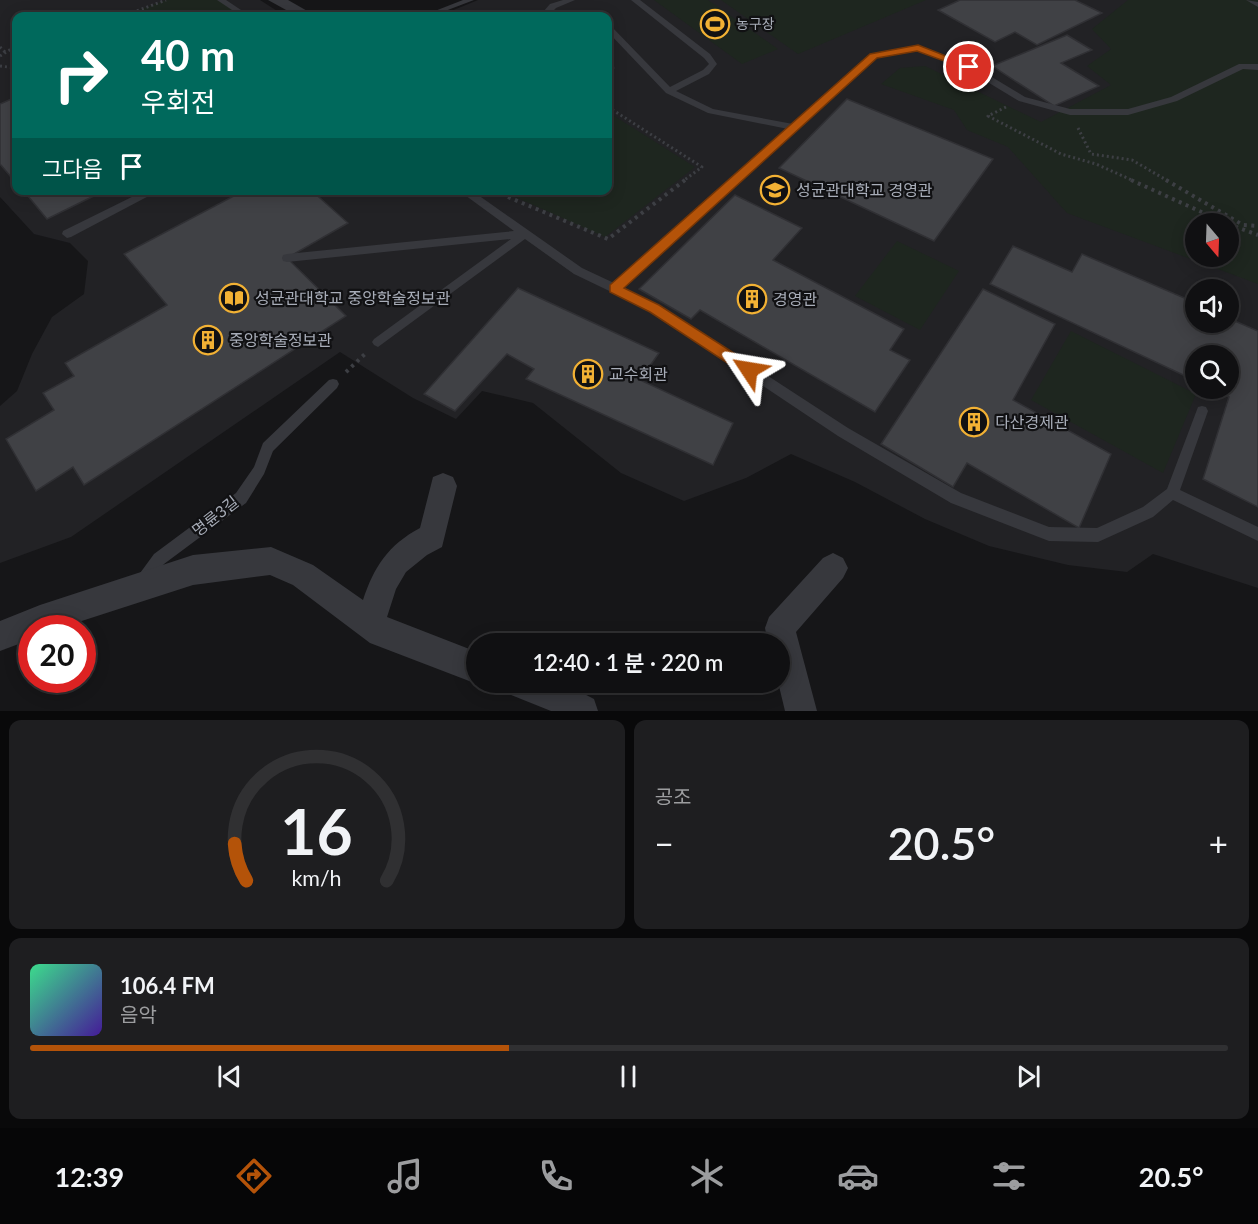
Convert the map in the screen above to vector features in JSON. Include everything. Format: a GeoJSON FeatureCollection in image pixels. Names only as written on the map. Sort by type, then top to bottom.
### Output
{"type":"FeatureCollection","features":[{"type":"Feature","properties":{"kind":"street"},"geometry":{"type":"LineString","coordinates":[[276,0],[300,12]]}},
{"type":"Feature","properties":{"kind":"street"},"geometry":{"type":"LineString","coordinates":[[369,624],[391,565],[414,546],[432,537],[443,486]]}},
{"type":"Feature","properties":{"kind":"street"},"geometry":{"type":"LineString","coordinates":[[0,636],[193,570],[271,561],[303,575],[381,632],[466,664]]}},
{"type":"Feature","properties":{"kind":"street"},"geometry":{"type":"LineString","coordinates":[[801,711],[780,628],[833,568]]}},
{"type":"Feature","properties":{"kind":"street"},"geometry":{"type":"LineString","coordinates":[[546,693],[564,700],[582,711]]}},
{"type":"Feature","properties":{"kind":"lane"},"geometry":{"type":"LineString","coordinates":[[221,0],[240,12]]}},
{"type":"Feature","properties":{"kind":"lane"},"geometry":{"type":"LineString","coordinates":[[437,12],[470,0]]}},
{"type":"Feature","properties":{"kind":"lane"},"geometry":{"type":"LineString","coordinates":[[547,12],[554,6],[571,0]]}},
{"type":"Feature","properties":{"kind":"lane"},"geometry":{"type":"LineString","coordinates":[[635,0],[707,56],[713,64],[706,72],[669,91]]}},
{"type":"Feature","properties":{"kind":"lane"},"geometry":{"type":"LineString","coordinates":[[1251,0],[1258,4]]}},
{"type":"Feature","properties":{"kind":"lane"},"geometry":{"type":"LineString","coordinates":[[612,32],[669,91],[711,111],[795,128]]}},
{"type":"Feature","properties":{"kind":"lane"},"geometry":{"type":"LineString","coordinates":[[615,289],[873,56],[918,48],[969,67],[1022,99],[1070,112],[1128,112],[1174,99],[1242,66],[1258,67]]}},
{"type":"Feature","properties":{"kind":"lane"},"geometry":{"type":"LineString","coordinates":[[67,234],[145,195]]}},
{"type":"Feature","properties":{"kind":"lane"},"geometry":{"type":"LineString","coordinates":[[470,195],[578,271],[655,308],[843,432],[956,498],[1048,534],[1098,535],[1148,512],[1173,494],[1202,411]]}},
{"type":"Feature","properties":{"kind":"lane"},"geometry":{"type":"LineString","coordinates":[[287,258],[525,234]]}},
{"type":"Feature","properties":{"kind":"lane"},"geometry":{"type":"LineString","coordinates":[[378,342],[525,234]]}},
{"type":"Feature","properties":{"kind":"lane","name":"명륜3길"},"geometry":{"type":"LineString","coordinates":[[135,589],[159,559],[241,498],[259,470],[268,447],[333,384]]}},
{"type":"Feature","properties":{"kind":"lane"},"geometry":{"type":"LineString","coordinates":[[1173,494],[1258,534]]}},
{"type":"Feature","properties":{"kind":"path"},"geometry":{"type":"LineString","coordinates":[[134,12],[166,0]]}},
{"type":"Feature","properties":{"kind":"path"},"geometry":{"type":"LineString","coordinates":[[0,47],[4,52]]}},
{"type":"Feature","properties":{"kind":"path"},"geometry":{"type":"LineString","coordinates":[[0,56],[12,48]]}},
{"type":"Feature","properties":{"kind":"path"},"geometry":{"type":"LineString","coordinates":[[1022,99],[988,116],[1061,154],[1096,164],[1204,213]]}},
{"type":"Feature","properties":{"kind":"path"},"geometry":{"type":"LineString","coordinates":[[504,195],[608,239],[702,167],[612,110]]}},
{"type":"Feature","properties":{"kind":"path"},"geometry":{"type":"LineString","coordinates":[[1070,112],[1091,154],[1132,160],[1243,225],[1258,226]]}},
{"type":"Feature","properties":{"kind":"path"},"geometry":{"type":"LineString","coordinates":[[1239,228],[1258,235]]}},
{"type":"Feature","properties":{"kind":"path"},"geometry":{"type":"LineString","coordinates":[[333,384],[378,342]]}},
{"type":"Feature","properties":{"kind":"shaded area"},"geometry":{"type":"Polygon","coordinates":[[[0,0],[260,0],[279,12],[12,12],[12,195],[612,195],[612,12],[449,12],[478,0],[1258,0],[1258,588],[1153,554],[1127,572],[1068,565],[989,546],[925,519],[855,482],[791,454],[746,478],[684,501],[621,473],[533,403],[482,391],[456,419],[413,398],[340,352],[71,537],[0,563],[0,406],[17,391],[32,354],[52,317],[84,294],[88,261],[70,243],[34,234],[0,197],[0,0]]]}},
{"type":"Feature","properties":{"kind":"shaded area"},"geometry":{"type":"Polygon","coordinates":[[[166,0],[221,0],[240,12],[134,12],[166,0]]]}},
{"type":"Feature","properties":{"kind":"shaded area","name":"농구장"},"geometry":{"type":"Polygon","coordinates":[[[654,0],[708,0],[778,49],[742,64],[654,0]]]}},
{"type":"Feature","properties":{"kind":"shaded area"},"geometry":{"type":"Polygon","coordinates":[[[721,0],[926,0],[798,54],[721,0]]]}},
{"type":"Feature","properties":{"kind":"shaded area"},"geometry":{"type":"Polygon","coordinates":[[[1128,0],[1258,0],[1258,284],[1212,267],[1239,267],[1239,213],[1185,213],[1185,257],[1067,213],[1008,147],[967,130],[954,110],[881,84],[900,68],[925,66],[1041,122],[1111,85],[1087,66],[1111,49],[1092,29],[1128,0]]]}},
{"type":"Feature","properties":{"kind":"shaded area"},"geometry":{"type":"Polygon","coordinates":[[[612,115],[695,167],[605,237],[511,195],[612,195],[612,115]]]}},
{"type":"Feature","properties":{"kind":"shaded area"},"geometry":{"type":"Polygon","coordinates":[[[897,241],[959,271],[920,330],[855,296],[897,241]]]}},
{"type":"Feature","properties":{"kind":"shaded area"},"geometry":{"type":"Polygon","coordinates":[[[1071,331],[1185,388],[1185,399],[1194,399],[1163,473],[1031,400],[1071,331]]]}},
{"type":"Feature","properties":{"kind":"building"},"geometry":{"type":"Polygon","coordinates":[[[960,0],[1075,0],[1102,13],[1037,45],[1015,32],[995,42],[938,10],[960,0]]]}},
{"type":"Feature","properties":{"kind":"building"},"geometry":{"type":"Polygon","coordinates":[[[1067,35],[1092,50],[1061,63],[1099,86],[1054,106],[992,66],[1067,35]]]}},
{"type":"Feature","properties":{"kind":"building"},"geometry":{"type":"Polygon","coordinates":[[[12,99],[12,178],[0,164],[0,104],[12,99]]]}},
{"type":"Feature","properties":{"kind":"building"},"geometry":{"type":"Polygon","coordinates":[[[847,99],[993,159],[934,241],[779,168],[847,99]]]}},
{"type":"Feature","properties":{"kind":"building"},"geometry":{"type":"Polygon","coordinates":[[[27,195],[96,195],[47,219],[27,195]]]}},
{"type":"Feature","properties":{"kind":"building","name":"중앙학술정보관"},"geometry":{"type":"Polygon","coordinates":[[[236,195],[317,195],[348,223],[287,258],[346,316],[84,485],[73,467],[36,491],[6,439],[54,410],[43,393],[74,376],[65,363],[167,305],[124,254],[236,195]]]}},
{"type":"Feature","properties":{"kind":"building","name":"경영관"},"geometry":{"type":"Polygon","coordinates":[[[735,195],[802,228],[773,260],[904,329],[890,350],[910,360],[875,412],[700,310],[691,319],[639,289],[735,195]]]}},
{"type":"Feature","properties":{"kind":"building"},"geometry":{"type":"Polygon","coordinates":[[[1013,246],[1072,272],[1082,254],[1185,298],[1185,333],[1239,333],[1239,323],[1258,331],[1258,507],[1203,479],[1228,399],[1239,399],[1239,345],[1185,345],[1185,376],[990,284],[1013,246]]]}},
{"type":"Feature","properties":{"kind":"building","name":"교수회관"},"geometry":{"type":"Polygon","coordinates":[[[518,288],[659,353],[640,380],[733,423],[713,465],[526,379],[534,369],[507,354],[455,411],[424,394],[518,288]]]}},
{"type":"Feature","properties":{"kind":"building","name":"다산경제관"},"geometry":{"type":"Polygon","coordinates":[[[983,289],[1055,324],[1013,400],[1111,454],[1079,528],[967,463],[953,487],[881,444],[983,289]]]}},
{"type":"Feature","properties":{"kind":"place","name":"농구장"},"geometry":{"type":"Point","coordinates":[715,24]}},
{"type":"Feature","properties":{"kind":"place","name":"성균관대학교 경영관"},"geometry":{"type":"Point","coordinates":[775,190]}},
{"type":"Feature","properties":{"kind":"place","name":"성균관대학교 중앙학술정보관"},"geometry":{"type":"Point","coordinates":[234,298]}},
{"type":"Feature","properties":{"kind":"place","name":"경영관"},"geometry":{"type":"Point","coordinates":[752,299]}},
{"type":"Feature","properties":{"kind":"place","name":"중앙학술정보관"},"geometry":{"type":"Point","coordinates":[208,340]}},
{"type":"Feature","properties":{"kind":"place","name":"교수회관"},"geometry":{"type":"Point","coordinates":[588,374]}},
{"type":"Feature","properties":{"kind":"place","name":"다산경제관"},"geometry":{"type":"Point","coordinates":[974,422]}},
{"type":"Feature","properties":{"kind":"route"},"geometry":{"type":"LineString","coordinates":[[749,370],[655,308],[615,289],[873,56],[918,48],[969,67]]}}]}
